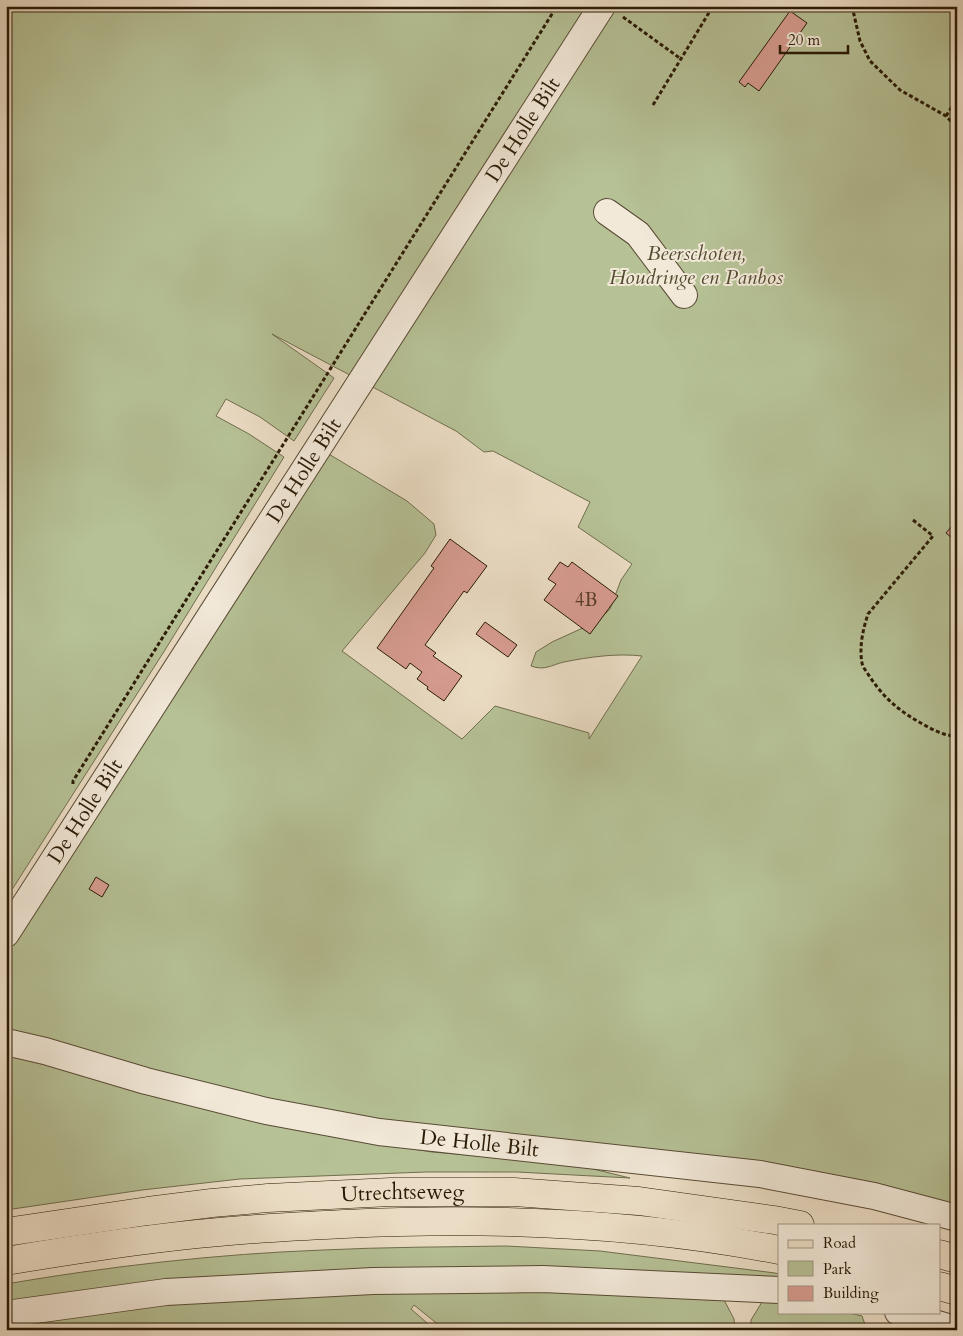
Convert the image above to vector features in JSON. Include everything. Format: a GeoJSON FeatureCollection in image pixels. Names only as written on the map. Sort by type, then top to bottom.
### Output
{"type":"FeatureCollection","features":[{"type":"Feature","properties":{"kind":"main road","name":"Utrechtseweg"},"geometry":{"type":"LineString","coordinates":[[6,1232],[212,1203],[268,1198],[391,1192],[514,1192],[639,1201],[795,1224]]}},
{"type":"Feature","properties":{"kind":"main road","name":"Utrechtseweg"},"geometry":{"type":"LineString","coordinates":[[6,1261],[136,1241],[218,1232],[315,1225],[442,1221],[508,1221],[661,1231],[778,1250]]}},
{"type":"Feature","properties":{"kind":"main road"},"geometry":{"type":"LineString","coordinates":[[940,1254],[957,1259]]}},
{"type":"Feature","properties":{"kind":"main road"},"geometry":{"type":"LineString","coordinates":[[940,1286],[957,1291]]}},
{"type":"Feature","properties":{"kind":"street","name":"De Holle Bilt"},"geometry":{"type":"LineString","coordinates":[[6,934],[81,816],[613,12]]}},
{"type":"Feature","properties":{"kind":"street"},"geometry":{"type":"LineString","coordinates":[[607,212],[638,234],[684,296]]}},
{"type":"Feature","properties":{"kind":"street","name":"De Holle Bilt"},"geometry":{"type":"LineString","coordinates":[[6,1042],[45,1051],[146,1081],[266,1111],[369,1130],[760,1174],[874,1196],[957,1218]]}},
{"type":"Feature","properties":{"kind":"street"},"geometry":{"type":"LineString","coordinates":[[6,1314],[166,1292],[373,1281],[543,1279],[778,1290]]}},
{"type":"Feature","properties":{"kind":"street"},"geometry":{"type":"LineString","coordinates":[[905,1314],[957,1330]]}},
{"type":"Feature","properties":{"kind":"path"},"geometry":{"type":"LineString","coordinates":[[81,816],[72,781],[557,6]]}},
{"type":"Feature","properties":{"kind":"path"},"geometry":{"type":"LineString","coordinates":[[653,105],[713,6]]}},
{"type":"Feature","properties":{"kind":"path"},"geometry":{"type":"LineString","coordinates":[[852,6],[860,41],[870,61],[900,90],[946,116],[957,128]]}},
{"type":"Feature","properties":{"kind":"path"},"geometry":{"type":"LineString","coordinates":[[613,12],[681,59]]}},
{"type":"Feature","properties":{"kind":"path"},"geometry":{"type":"LineString","coordinates":[[946,116],[957,99]]}},
{"type":"Feature","properties":{"kind":"path"},"geometry":{"type":"LineString","coordinates":[[913,520],[933,536],[868,614],[861,650],[862,665],[889,701],[906,715],[933,730],[950,736],[957,736]]}},
{"type":"Feature","properties":{"kind":"green space","name":"Beerschoten, Houdringe en Panbos"},"geometry":{"type":"Polygon","coordinates":[[[6,6],[957,6],[957,1206],[341,1116],[6,1035],[6,938],[317,447],[407,501],[434,524],[436,535],[425,553],[342,651],[462,739],[495,706],[589,733],[589,739],[642,656],[603,656],[564,662],[544,668],[531,666],[536,652],[552,642],[598,621],[610,609],[621,580],[632,564],[578,527],[590,502],[493,451],[484,452],[456,431],[272,334],[334,378],[294,441],[260,417],[226,399],[216,416],[249,434],[284,457],[165,650],[6,899],[6,6]]]}},
{"type":"Feature","properties":{"kind":"green space"},"geometry":{"type":"Polygon","coordinates":[[[6,1055],[337,1137],[432,1152],[581,1166],[630,1178],[517,1172],[426,1172],[240,1179],[142,1190],[6,1210],[6,1055]]]}},
{"type":"Feature","properties":{"kind":"green space"},"geometry":{"type":"Polygon","coordinates":[[[506,1246],[600,1251],[775,1273],[778,1274],[778,1282],[6,1303],[6,1284],[85,1272],[244,1254],[506,1246]]]}},
{"type":"Feature","properties":{"kind":"green space"},"geometry":{"type":"Polygon","coordinates":[[[497,1290],[723,1298],[734,1319],[735,1330],[445,1330],[414,1305],[411,1309],[435,1330],[6,1330],[6,1320],[122,1304],[296,1294],[497,1290]]]}},
{"type":"Feature","properties":{"kind":"green space"},"geometry":{"type":"Polygon","coordinates":[[[762,1302],[778,1302],[778,1314],[854,1314],[862,1316],[867,1330],[751,1330],[751,1320],[762,1302]]]}},
{"type":"Feature","properties":{"kind":"building"},"geometry":{"type":"Polygon","coordinates":[[[790,11],[807,23],[759,91],[748,83],[745,87],[739,82],[790,11]]]}},
{"type":"Feature","properties":{"kind":"building"},"geometry":{"type":"Polygon","coordinates":[[[957,520],[957,542],[946,533],[957,520]]]}},
{"type":"Feature","properties":{"kind":"building"},"geometry":{"type":"Polygon","coordinates":[[[450,539],[487,566],[467,593],[464,591],[425,645],[436,653],[433,656],[462,676],[444,701],[417,679],[422,672],[410,663],[406,669],[377,648],[434,568],[431,566],[450,539]]]}},
{"type":"Feature","properties":{"kind":"building"},"geometry":{"type":"Polygon","coordinates":[[[560,562],[568,567],[572,562],[618,596],[590,634],[544,600],[556,584],[548,579],[560,562]]]}},
{"type":"Feature","properties":{"kind":"building"},"geometry":{"type":"Polygon","coordinates":[[[485,622],[517,645],[508,657],[476,634],[485,622]]]}},
{"type":"Feature","properties":{"kind":"building"},"geometry":{"type":"Polygon","coordinates":[[[96,877],[109,885],[102,897],[89,889],[96,877]]]}}]}
